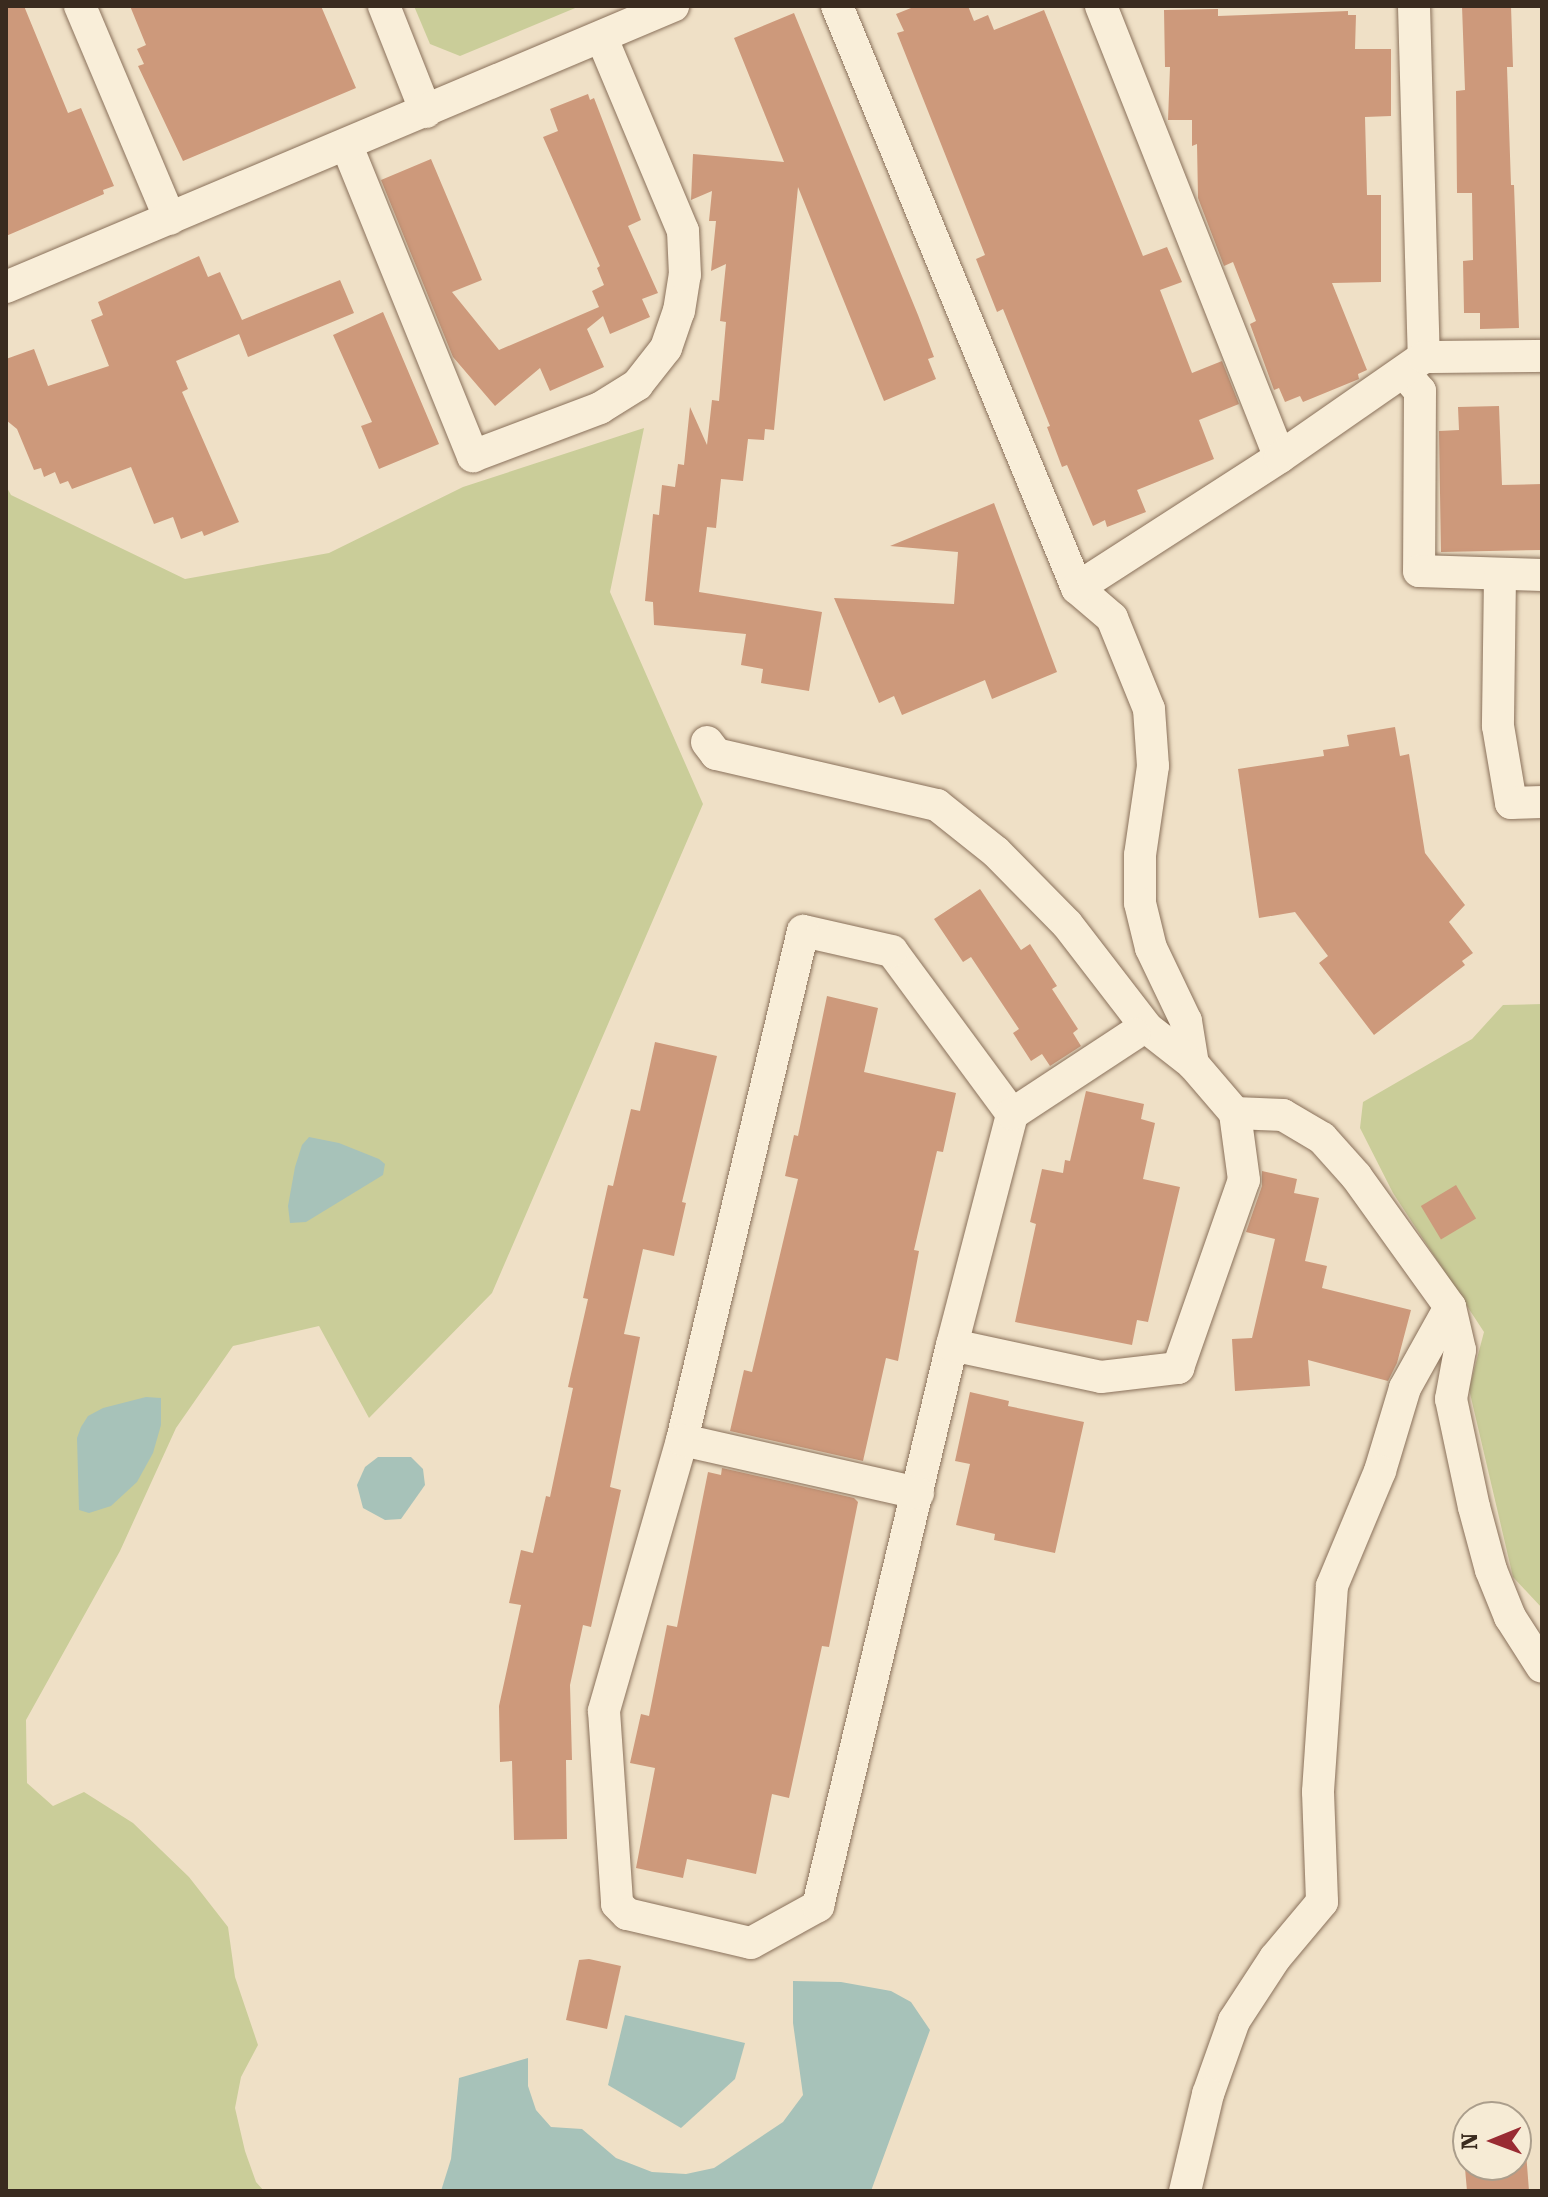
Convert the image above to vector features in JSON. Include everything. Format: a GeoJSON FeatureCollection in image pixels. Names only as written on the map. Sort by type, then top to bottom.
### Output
{"type":"FeatureCollection","features":[{"type":"Feature","properties":{"kind":"street"},"geometry":{"type":"LineString","coordinates":[[80,6],[170,219]]}},
{"type":"Feature","properties":{"kind":"street"},"geometry":{"type":"LineString","coordinates":[[384,6],[426,112]]}},
{"type":"Feature","properties":{"kind":"street"},"geometry":{"type":"LineString","coordinates":[[6,287],[347,146],[673,6]]}},
{"type":"Feature","properties":{"kind":"street"},"geometry":{"type":"LineString","coordinates":[[837,6],[1077,588],[1112,618],[1149,709],[1153,766],[1140,855],[1140,903],[1151,948],[1186,1021],[1193,1064]]}},
{"type":"Feature","properties":{"kind":"street"},"geometry":{"type":"LineString","coordinates":[[1101,6],[1280,457]]}},
{"type":"Feature","properties":{"kind":"street"},"geometry":{"type":"LineString","coordinates":[[1414,6],[1414,365],[1420,391],[1419,571],[1542,575]]}},
{"type":"Feature","properties":{"kind":"street"},"geometry":{"type":"LineString","coordinates":[[347,146],[473,456],[600,408],[637,385],[666,348],[679,311],[685,275],[683,231],[602,38]]}},
{"type":"Feature","properties":{"kind":"street"},"geometry":{"type":"LineString","coordinates":[[1077,588],[1280,457],[1414,365],[1542,356]]}},
{"type":"Feature","properties":{"kind":"street"},"geometry":{"type":"LineString","coordinates":[[1500,576],[1498,726],[1511,803],[1542,802]]}},
{"type":"Feature","properties":{"kind":"street"},"geometry":{"type":"LineString","coordinates":[[707,742],[716,754],[937,805],[1006,862],[1067,924],[1147,1028],[1193,1064],[1235,1113],[1244,1180],[1178,1368],[1101,1377],[952,1345]]}},
{"type":"Feature","properties":{"kind":"street"},"geometry":{"type":"LineString","coordinates":[[1012,1114],[892,951],[803,931],[682,1440],[604,1711],[617,1904],[627,1914],[751,1943],[818,1906],[952,1345],[1012,1114],[1134,1034]]}},
{"type":"Feature","properties":{"kind":"street"},"geometry":{"type":"LineString","coordinates":[[1235,1113],[1283,1115],[1322,1138],[1356,1176],[1450,1307],[1460,1350],[1451,1399],[1474,1507],[1491,1570],[1510,1617],[1542,1667]]}},
{"type":"Feature","properties":{"kind":"street"},"geometry":{"type":"LineString","coordinates":[[1185,2191],[1208,2094],[1234,2021],[1275,1958],[1322,1902],[1318,1792],[1332,1586],[1380,1471],[1405,1388],[1450,1307]]}},
{"type":"Feature","properties":{"kind":"street"},"geometry":{"type":"LineString","coordinates":[[682,1440],[918,1493]]}},
{"type":"Feature","properties":{"kind":"green space"},"geometry":{"type":"Polygon","coordinates":[[[414,6],[580,6],[460,56],[430,44],[414,6]]]}},
{"type":"Feature","properties":{"kind":"green space"},"geometry":{"type":"Polygon","coordinates":[[[644,428],[610,592],[703,804],[492,1293],[369,1418],[319,1326],[233,1346],[176,1428],[120,1551],[26,1720],[27,1783],[53,1806],[84,1792],[133,1823],[189,1877],[228,1927],[235,1977],[258,2045],[241,2077],[235,2108],[245,2151],[256,2182],[264,2191],[6,2191],[6,486],[11,495],[185,579],[329,553],[463,487],[644,428]]]}},
{"type":"Feature","properties":{"kind":"green space"},"geometry":{"type":"Polygon","coordinates":[[[1542,1004],[1542,1608],[1513,1577],[1469,1389],[1484,1332],[1393,1193],[1360,1128],[1363,1102],[1472,1039],[1503,1005],[1542,1004]]]}},
{"type":"Feature","properties":{"kind":"water"},"geometry":{"type":"Polygon","coordinates":[[[309,1137],[339,1143],[379,1159],[385,1164],[383,1175],[306,1222],[290,1223],[288,1206],[295,1167],[302,1145],[309,1137]]]}},
{"type":"Feature","properties":{"kind":"water"},"geometry":{"type":"Polygon","coordinates":[[[146,1397],[161,1398],[161,1425],[153,1453],[137,1482],[111,1506],[89,1513],[79,1510],[77,1438],[81,1427],[88,1416],[103,1408],[146,1397]]]}},
{"type":"Feature","properties":{"kind":"water"},"geometry":{"type":"Polygon","coordinates":[[[378,1457],[411,1457],[423,1469],[425,1485],[401,1519],[385,1520],[363,1508],[357,1485],[365,1467],[378,1457]]]}},
{"type":"Feature","properties":{"kind":"water"},"geometry":{"type":"Polygon","coordinates":[[[793,1981],[841,1982],[891,1991],[911,2002],[930,2030],[871,2191],[441,2191],[451,2159],[459,2078],[528,2058],[528,2086],[536,2110],[551,2127],[582,2129],[616,2158],[652,2172],[686,2174],[714,2168],[783,2122],[803,2095],[793,2023],[793,1981]]]}},
{"type":"Feature","properties":{"kind":"water"},"geometry":{"type":"Polygon","coordinates":[[[625,2015],[745,2043],[735,2079],[681,2128],[608,2085],[625,2015]]]}},
{"type":"Feature","properties":{"kind":"building"},"geometry":{"type":"Polygon","coordinates":[[[6,6],[24,6],[68,113],[81,108],[114,186],[103,190],[104,194],[6,236],[6,6]]]}},
{"type":"Feature","properties":{"kind":"building"},"geometry":{"type":"Polygon","coordinates":[[[130,6],[321,6],[356,88],[183,161],[138,66],[144,64],[137,49],[146,45],[130,6]]]}},
{"type":"Feature","properties":{"kind":"building"},"geometry":{"type":"Polygon","coordinates":[[[916,6],[968,6],[974,21],[988,15],[994,30],[1044,10],[1143,256],[1167,247],[1182,282],[1160,290],[1192,373],[1222,361],[1239,404],[1199,420],[1214,459],[1137,490],[1146,512],[1107,527],[1105,520],[1093,526],[1067,465],[1062,467],[1047,427],[1050,426],[1003,309],[997,312],[976,259],[985,255],[897,33],[904,31],[896,14],[916,6]]]}},
{"type":"Feature","properties":{"kind":"building"},"geometry":{"type":"Polygon","coordinates":[[[1462,6],[1511,6],[1513,67],[1507,67],[1519,328],[1480,329],[1480,313],[1464,313],[1463,261],[1473,260],[1472,193],[1457,193],[1456,91],[1465,90],[1462,6]]]}},
{"type":"Feature","properties":{"kind":"building"},"geometry":{"type":"Polygon","coordinates":[[[1218,9],[1218,16],[1348,11],[1348,15],[1356,15],[1355,49],[1391,49],[1391,116],[1365,117],[1367,195],[1381,195],[1381,282],[1332,283],[1367,370],[1358,374],[1359,379],[1303,402],[1300,396],[1285,402],[1279,388],[1274,390],[1250,324],[1256,321],[1233,262],[1224,266],[1198,198],[1197,144],[1192,146],[1192,120],[1168,120],[1170,67],[1165,67],[1164,10],[1218,9]]]}},
{"type":"Feature","properties":{"kind":"building"},"geometry":{"type":"Polygon","coordinates":[[[794,13],[918,315],[934,357],[928,359],[936,379],[884,401],[798,187],[774,430],[765,429],[764,440],[748,439],[743,481],[721,479],[716,528],[707,527],[699,592],[822,612],[809,691],[761,683],[763,669],[741,665],[746,634],[654,625],[653,602],[645,601],[653,514],[659,515],[662,485],[675,487],[678,464],[684,465],[690,407],[707,445],[712,400],[719,401],[726,322],[720,321],[726,264],[711,271],[716,221],[709,221],[712,191],[691,200],[693,154],[784,162],[734,38],[794,13]]]}},
{"type":"Feature","properties":{"kind":"building"},"geometry":{"type":"Polygon","coordinates":[[[588,94],[590,100],[594,98],[641,220],[628,226],[658,293],[642,299],[650,317],[610,334],[603,316],[587,329],[604,367],[550,391],[540,368],[495,406],[453,357],[381,180],[431,159],[482,280],[452,292],[499,350],[599,307],[592,291],[604,285],[597,268],[600,266],[543,137],[558,131],[550,109],[588,94]]]}},
{"type":"Feature","properties":{"kind":"building"},"geometry":{"type":"Polygon","coordinates":[[[199,256],[208,277],[220,272],[242,320],[340,280],[354,313],[248,357],[239,334],[176,361],[188,389],[182,392],[239,522],[204,536],[202,531],[181,539],[173,517],[154,524],[131,467],[72,489],[68,481],[60,484],[55,472],[44,477],[41,468],[34,470],[17,429],[6,420],[6,359],[34,349],[48,386],[109,366],[91,320],[103,315],[98,302],[199,256]]]}},
{"type":"Feature","properties":{"kind":"building"},"geometry":{"type":"Polygon","coordinates":[[[383,312],[439,444],[379,469],[361,426],[372,422],[333,335],[383,312]]]}},
{"type":"Feature","properties":{"kind":"building"},"geometry":{"type":"Polygon","coordinates":[[[1499,406],[1502,485],[1542,484],[1542,550],[1441,552],[1439,431],[1459,430],[1458,407],[1499,406]]]}},
{"type":"Feature","properties":{"kind":"building"},"geometry":{"type":"Polygon","coordinates":[[[994,503],[1057,672],[992,699],[985,680],[902,715],[894,696],[879,703],[834,598],[954,604],[958,552],[890,546],[994,503]]]}},
{"type":"Feature","properties":{"kind":"building"},"geometry":{"type":"Polygon","coordinates":[[[1395,727],[1400,756],[1409,754],[1425,853],[1465,905],[1449,922],[1473,953],[1462,961],[1465,965],[1374,1035],[1319,963],[1328,956],[1295,912],[1259,918],[1238,769],[1324,756],[1323,750],[1349,746],[1347,735],[1395,727]]]}},
{"type":"Feature","properties":{"kind":"building"},"geometry":{"type":"Polygon","coordinates":[[[980,889],[1021,950],[1030,944],[1057,986],[1052,989],[1078,1029],[1073,1033],[1081,1046],[1050,1066],[1042,1054],[1031,1061],[1013,1033],[1019,1029],[971,957],[963,962],[934,919],[980,889]]]}},
{"type":"Feature","properties":{"kind":"building"},"geometry":{"type":"Polygon","coordinates":[[[827,996],[878,1008],[864,1072],[956,1093],[943,1152],[937,1151],[914,1250],[919,1251],[898,1361],[886,1358],[863,1461],[730,1431],[744,1370],[752,1372],[798,1179],[785,1176],[794,1135],[798,1136],[827,996]]]}},
{"type":"Feature","properties":{"kind":"building"},"geometry":{"type":"Polygon","coordinates":[[[655,1042],[717,1056],[682,1202],[686,1203],[674,1256],[643,1249],[624,1334],[640,1337],[610,1487],[621,1490],[591,1627],[583,1625],[570,1685],[572,1760],[566,1760],[567,1839],[514,1840],[512,1761],[500,1762],[499,1706],[521,1605],[509,1603],[521,1550],[533,1553],[546,1496],[550,1497],[573,1388],[568,1387],[588,1299],[583,1298],[608,1185],[613,1186],[631,1109],[640,1111],[655,1042]]]}},
{"type":"Feature","properties":{"kind":"building"},"geometry":{"type":"Polygon","coordinates":[[[1086,1091],[1144,1104],[1141,1119],[1155,1123],[1143,1179],[1180,1187],[1148,1322],[1137,1320],[1132,1345],[1015,1322],[1036,1224],[1030,1222],[1042,1169],[1063,1173],[1065,1160],[1070,1161],[1086,1091]]]}},
{"type":"Feature","properties":{"kind":"building"},"geometry":{"type":"Polygon","coordinates":[[[1262,1171],[1297,1179],[1294,1193],[1319,1198],[1305,1261],[1327,1266],[1322,1288],[1411,1310],[1397,1363],[1388,1381],[1308,1360],[1310,1386],[1235,1391],[1232,1339],[1252,1338],[1275,1239],[1246,1232],[1262,1186],[1262,1171]]]}},
{"type":"Feature","properties":{"kind":"building"},"geometry":{"type":"Polygon","coordinates":[[[1456,1185],[1476,1218],[1441,1240],[1421,1206],[1456,1185]]]}},
{"type":"Feature","properties":{"kind":"building"},"geometry":{"type":"Polygon","coordinates":[[[970,1392],[1009,1401],[1008,1406],[1084,1422],[1055,1553],[994,1540],[995,1534],[956,1525],[970,1464],[955,1461],[970,1392]]]}},
{"type":"Feature","properties":{"kind":"building"},"geometry":{"type":"Polygon","coordinates":[[[722,1468],[854,1498],[858,1502],[829,1647],[822,1646],[789,1798],[772,1794],[756,1874],[687,1859],[683,1878],[636,1868],[655,1768],[630,1763],[641,1714],[649,1716],[667,1625],[677,1627],[708,1472],[721,1475],[722,1468]]]}},
{"type":"Feature","properties":{"kind":"building"},"geometry":{"type":"Polygon","coordinates":[[[589,1959],[621,1966],[607,2029],[566,2020],[579,1960],[589,1959]]]}},
{"type":"Feature","properties":{"kind":"building"},"geometry":{"type":"Polygon","coordinates":[[[1466,2181],[1528,2181],[1529,2191],[1467,2191],[1466,2181]]]}}]}
